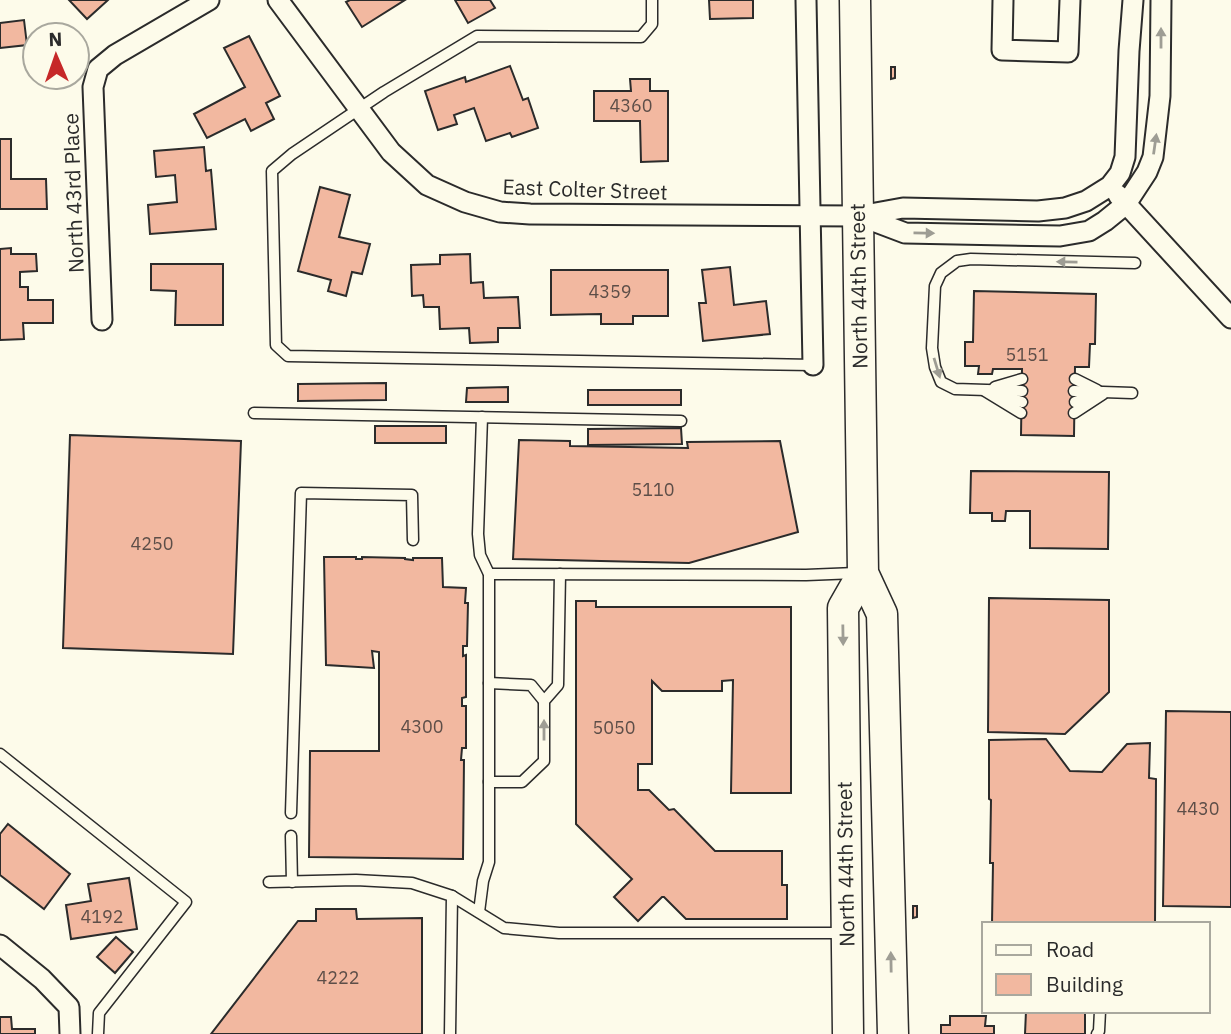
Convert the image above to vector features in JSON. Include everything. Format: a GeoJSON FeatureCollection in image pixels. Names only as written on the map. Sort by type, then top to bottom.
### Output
{"type":"FeatureCollection","features":[{"type":"Feature","properties":{"kind":"main road","name":"North 44th Street"},"geometry":{"type":"LineString","coordinates":[[855,0],[863,573],[882,614],[893,1034]]}},
{"type":"Feature","properties":{"kind":"main road","name":"North 44th Street"},"geometry":{"type":"LineString","coordinates":[[848,1034],[843,608],[863,573]]}},
{"type":"Feature","properties":{"kind":"street","name":"North 43rd Place"},"geometry":{"type":"LineString","coordinates":[[102,320],[93,87],[98,69],[115,55],[209,0]]}},
{"type":"Feature","properties":{"kind":"street","name":"East Colter Street"},"geometry":{"type":"LineString","coordinates":[[278,0],[391,152],[427,185],[465,202],[500,212],[530,215],[859,216],[903,208],[1038,211],[1065,208],[1086,201],[1110,186]]}},
{"type":"Feature","properties":{"kind":"street"},"geometry":{"type":"LineString","coordinates":[[806,0],[813,365]]}},
{"type":"Feature","properties":{"kind":"street"},"geometry":{"type":"LineString","coordinates":[[1003,0],[1002,50],[1068,52],[1070,0]]}},
{"type":"Feature","properties":{"kind":"street"},"geometry":{"type":"LineString","coordinates":[[1133,0],[1125,157],[1120,173],[1110,186],[1231,318]]}},
{"type":"Feature","properties":{"kind":"street","name":"East Colter Street"},"geometry":{"type":"LineString","coordinates":[[859,216],[905,233],[1060,236],[1089,230],[1105,221],[1126,204],[1147,172],[1153,157],[1160,96],[1161,0]]}},
{"type":"Feature","properties":{"kind":"street"},"geometry":{"type":"LineString","coordinates":[[0,945],[42,979],[69,1007],[70,1034]]}},
{"type":"Feature","properties":{"kind":"lane"},"geometry":{"type":"LineString","coordinates":[[652,0],[652,24],[641,37],[477,36],[384,92],[292,154],[272,172],[276,345],[288,356],[813,365]]}},
{"type":"Feature","properties":{"kind":"lane"},"geometry":{"type":"LineString","coordinates":[[1022,391],[955,389],[941,382],[934,367],[932,348],[935,286],[941,273],[957,261],[971,259],[1135,262]]}},
{"type":"Feature","properties":{"kind":"lane"},"geometry":{"type":"LineString","coordinates":[[984,391],[1022,379]]}},
{"type":"Feature","properties":{"kind":"lane"},"geometry":{"type":"LineString","coordinates":[[1075,379],[1104,393]]}},
{"type":"Feature","properties":{"kind":"lane"},"geometry":{"type":"LineString","coordinates":[[984,391],[1022,407]]}},
{"type":"Feature","properties":{"kind":"lane"},"geometry":{"type":"LineString","coordinates":[[1104,393],[1074,402],[1104,393],[1132,393]]}},
{"type":"Feature","properties":{"kind":"lane"},"geometry":{"type":"LineString","coordinates":[[254,413],[681,421]]}},
{"type":"Feature","properties":{"kind":"lane"},"geometry":{"type":"LineString","coordinates":[[478,912],[489,862],[489,574],[480,555],[478,534],[482,417]]}},
{"type":"Feature","properties":{"kind":"lane"},"geometry":{"type":"LineString","coordinates":[[291,813],[301,493],[412,495],[413,540]]}},
{"type":"Feature","properties":{"kind":"lane"},"geometry":{"type":"LineString","coordinates":[[489,574],[863,573]]}},
{"type":"Feature","properties":{"kind":"lane"},"geometry":{"type":"LineString","coordinates":[[544,701],[558,685],[560,574]]}},
{"type":"Feature","properties":{"kind":"lane"},"geometry":{"type":"LineString","coordinates":[[489,683],[531,685],[544,701],[544,761],[522,782],[489,782]]}},
{"type":"Feature","properties":{"kind":"lane"},"geometry":{"type":"LineString","coordinates":[[0,754],[186,902],[99,1013],[98,1034]]}},
{"type":"Feature","properties":{"kind":"lane"},"geometry":{"type":"LineString","coordinates":[[291,836],[292,882]]}},
{"type":"Feature","properties":{"kind":"lane"},"geometry":{"type":"LineString","coordinates":[[269,882],[356,880],[412,883],[452,896],[504,928],[559,933],[847,933]]}},
{"type":"Feature","properties":{"kind":"lane"},"geometry":{"type":"LineString","coordinates":[[450,1034],[452,896]]}},
{"type":"Feature","properties":{"kind":"lane"},"geometry":{"type":"LineString","coordinates":[[1099,1033],[1100,1013]]}},
{"type":"Feature","properties":{"kind":"building"},"geometry":{"type":"Polygon","coordinates":[[[69,0],[108,0],[87,19],[69,0]]]}},
{"type":"Feature","properties":{"kind":"building"},"geometry":{"type":"Polygon","coordinates":[[[405,0],[362,27],[346,2],[405,0]]]}},
{"type":"Feature","properties":{"kind":"building"},"geometry":{"type":"Polygon","coordinates":[[[455,0],[490,0],[495,8],[468,23],[455,0]]]}},
{"type":"Feature","properties":{"kind":"building"},"geometry":{"type":"Polygon","coordinates":[[[709,0],[753,0],[753,18],[710,19],[709,0]]]}},
{"type":"Feature","properties":{"kind":"building"},"geometry":{"type":"Polygon","coordinates":[[[24,20],[21,21],[21,46],[0,48],[0,23],[24,20]]]}},
{"type":"Feature","properties":{"kind":"building"},"geometry":{"type":"Polygon","coordinates":[[[249,36],[280,96],[266,103],[274,119],[251,131],[245,119],[207,138],[194,114],[245,87],[224,48],[249,36]]]}},
{"type":"Feature","properties":{"kind":"building"},"geometry":{"type":"Polygon","coordinates":[[[510,66],[523,100],[528,98],[538,128],[512,137],[510,133],[486,141],[474,108],[454,115],[457,124],[438,130],[425,91],[465,77],[466,82],[510,66]]]}},
{"type":"Feature","properties":{"kind":"building"},"geometry":{"type":"Polygon","coordinates":[[[891,67],[895,67],[895,78],[891,79],[891,67]]]}},
{"type":"Feature","properties":{"kind":"building"},"geometry":{"type":"Polygon","coordinates":[[[630,79],[650,79],[650,91],[668,91],[668,161],[641,162],[640,121],[594,121],[594,91],[631,91],[630,79]]]}},
{"type":"Feature","properties":{"kind":"building"},"geometry":{"type":"Polygon","coordinates":[[[0,139],[11,139],[11,179],[46,179],[47,209],[0,209],[0,139]]]}},
{"type":"Feature","properties":{"kind":"building"},"geometry":{"type":"Polygon","coordinates":[[[204,147],[206,171],[211,170],[216,229],[150,234],[148,205],[177,202],[175,175],[156,177],[154,151],[204,147]]]}},
{"type":"Feature","properties":{"kind":"building"},"geometry":{"type":"Polygon","coordinates":[[[320,187],[350,195],[339,237],[370,244],[362,274],[352,272],[346,296],[328,291],[331,280],[298,271],[320,187]]]}},
{"type":"Feature","properties":{"kind":"building"},"geometry":{"type":"Polygon","coordinates":[[[11,248],[11,254],[36,254],[37,271],[20,272],[20,287],[28,287],[28,300],[53,300],[53,323],[23,323],[24,339],[0,340],[0,249],[11,248]]]}},
{"type":"Feature","properties":{"kind":"building"},"geometry":{"type":"Polygon","coordinates":[[[470,254],[471,283],[483,282],[484,298],[518,297],[520,328],[498,328],[498,342],[470,343],[469,328],[440,329],[439,307],[424,307],[423,295],[412,296],[411,265],[440,264],[440,255],[470,254]]]}},
{"type":"Feature","properties":{"kind":"building"},"geometry":{"type":"Polygon","coordinates":[[[151,264],[223,264],[223,325],[175,325],[176,291],[151,290],[151,264]]]}},
{"type":"Feature","properties":{"kind":"building"},"geometry":{"type":"Polygon","coordinates":[[[730,267],[734,305],[766,301],[770,334],[703,341],[699,303],[706,303],[702,270],[730,267]]]}},
{"type":"Feature","properties":{"kind":"building"},"geometry":{"type":"Polygon","coordinates":[[[551,270],[668,270],[668,316],[633,316],[633,324],[601,324],[601,314],[551,315],[551,270]]]}},
{"type":"Feature","properties":{"kind":"building"},"geometry":{"type":"Polygon","coordinates":[[[974,291],[1096,294],[1095,344],[1090,344],[1089,367],[1075,367],[1074,436],[1021,435],[1022,369],[993,369],[992,374],[978,374],[979,366],[965,366],[965,342],[973,342],[974,291]]]}},
{"type":"Feature","properties":{"kind":"building"},"geometry":{"type":"Polygon","coordinates":[[[386,383],[386,400],[298,401],[298,384],[386,383]]]}},
{"type":"Feature","properties":{"kind":"building"},"geometry":{"type":"Polygon","coordinates":[[[508,387],[508,402],[466,402],[467,388],[508,387]]]}},
{"type":"Feature","properties":{"kind":"building"},"geometry":{"type":"Polygon","coordinates":[[[588,390],[681,390],[681,405],[588,405],[588,390]]]}},
{"type":"Feature","properties":{"kind":"building"},"geometry":{"type":"Polygon","coordinates":[[[375,426],[446,426],[446,443],[375,443],[375,426]]]}},
{"type":"Feature","properties":{"kind":"building"},"geometry":{"type":"Polygon","coordinates":[[[681,428],[682,444],[588,445],[588,429],[681,428]]]}},
{"type":"Feature","properties":{"kind":"building"},"geometry":{"type":"Polygon","coordinates":[[[70,435],[241,441],[233,654],[63,648],[70,435]]]}},
{"type":"Feature","properties":{"kind":"building"},"geometry":{"type":"Polygon","coordinates":[[[519,440],[570,441],[570,446],[688,448],[687,442],[780,441],[798,532],[689,563],[513,559],[519,440]]]}},
{"type":"Feature","properties":{"kind":"building"},"geometry":{"type":"Polygon","coordinates":[[[971,471],[1109,472],[1108,549],[1030,548],[1030,511],[1006,511],[1005,521],[992,521],[992,513],[970,513],[971,471]]]}},
{"type":"Feature","properties":{"kind":"building"},"geometry":{"type":"Polygon","coordinates":[[[324,557],[413,560],[442,558],[443,587],[466,588],[467,646],[463,646],[463,656],[466,655],[466,697],[462,698],[462,706],[466,706],[466,748],[462,748],[461,760],[464,760],[463,859],[309,857],[310,751],[379,751],[379,652],[372,651],[374,668],[326,665],[324,557]]]}},
{"type":"Feature","properties":{"kind":"building"},"geometry":{"type":"Polygon","coordinates":[[[989,598],[1109,600],[1109,692],[1065,734],[988,732],[989,598]]]}},
{"type":"Feature","properties":{"kind":"building"},"geometry":{"type":"Polygon","coordinates":[[[576,601],[596,601],[596,607],[791,607],[791,793],[731,793],[733,680],[722,681],[722,691],[662,691],[652,681],[652,764],[638,764],[638,790],[649,790],[669,810],[674,809],[715,851],[782,851],[782,885],[787,885],[787,919],[686,919],[662,897],[638,921],[614,897],[632,879],[576,824],[576,601]]]}},
{"type":"Feature","properties":{"kind":"building"},"geometry":{"type":"Polygon","coordinates":[[[1166,711],[1231,712],[1231,907],[1163,906],[1166,711]]]}},
{"type":"Feature","properties":{"kind":"building"},"geometry":{"type":"Polygon","coordinates":[[[1046,739],[1070,771],[1102,772],[1127,744],[1150,743],[1149,778],[1156,779],[1155,922],[992,922],[989,740],[1046,739]]]}},
{"type":"Feature","properties":{"kind":"building"},"geometry":{"type":"Polygon","coordinates":[[[8,824],[70,874],[44,909],[0,875],[0,834],[8,824]]]}},
{"type":"Feature","properties":{"kind":"building"},"geometry":{"type":"Polygon","coordinates":[[[129,878],[137,929],[71,939],[66,905],[91,901],[88,884],[129,878]]]}},
{"type":"Feature","properties":{"kind":"building"},"geometry":{"type":"Polygon","coordinates":[[[913,906],[917,906],[917,917],[913,918],[913,906]]]}},
{"type":"Feature","properties":{"kind":"building"},"geometry":{"type":"Polygon","coordinates":[[[316,909],[356,909],[357,919],[422,918],[422,1034],[211,1034],[298,921],[316,921],[316,909]]]}},
{"type":"Feature","properties":{"kind":"building"},"geometry":{"type":"Polygon","coordinates":[[[116,937],[133,952],[115,973],[97,957],[116,937]]]}},
{"type":"Feature","properties":{"kind":"building"},"geometry":{"type":"Polygon","coordinates":[[[1026,1013],[1085,1013],[1085,1034],[1025,1034],[1026,1013]]]}},
{"type":"Feature","properties":{"kind":"building"},"geometry":{"type":"Polygon","coordinates":[[[950,1016],[986,1016],[985,1026],[994,1026],[994,1034],[941,1034],[941,1025],[950,1025],[950,1016]]]}},
{"type":"Feature","properties":{"kind":"building"},"geometry":{"type":"Polygon","coordinates":[[[0,1017],[11,1017],[12,1029],[35,1029],[35,1034],[0,1034],[0,1017]]]}}]}
